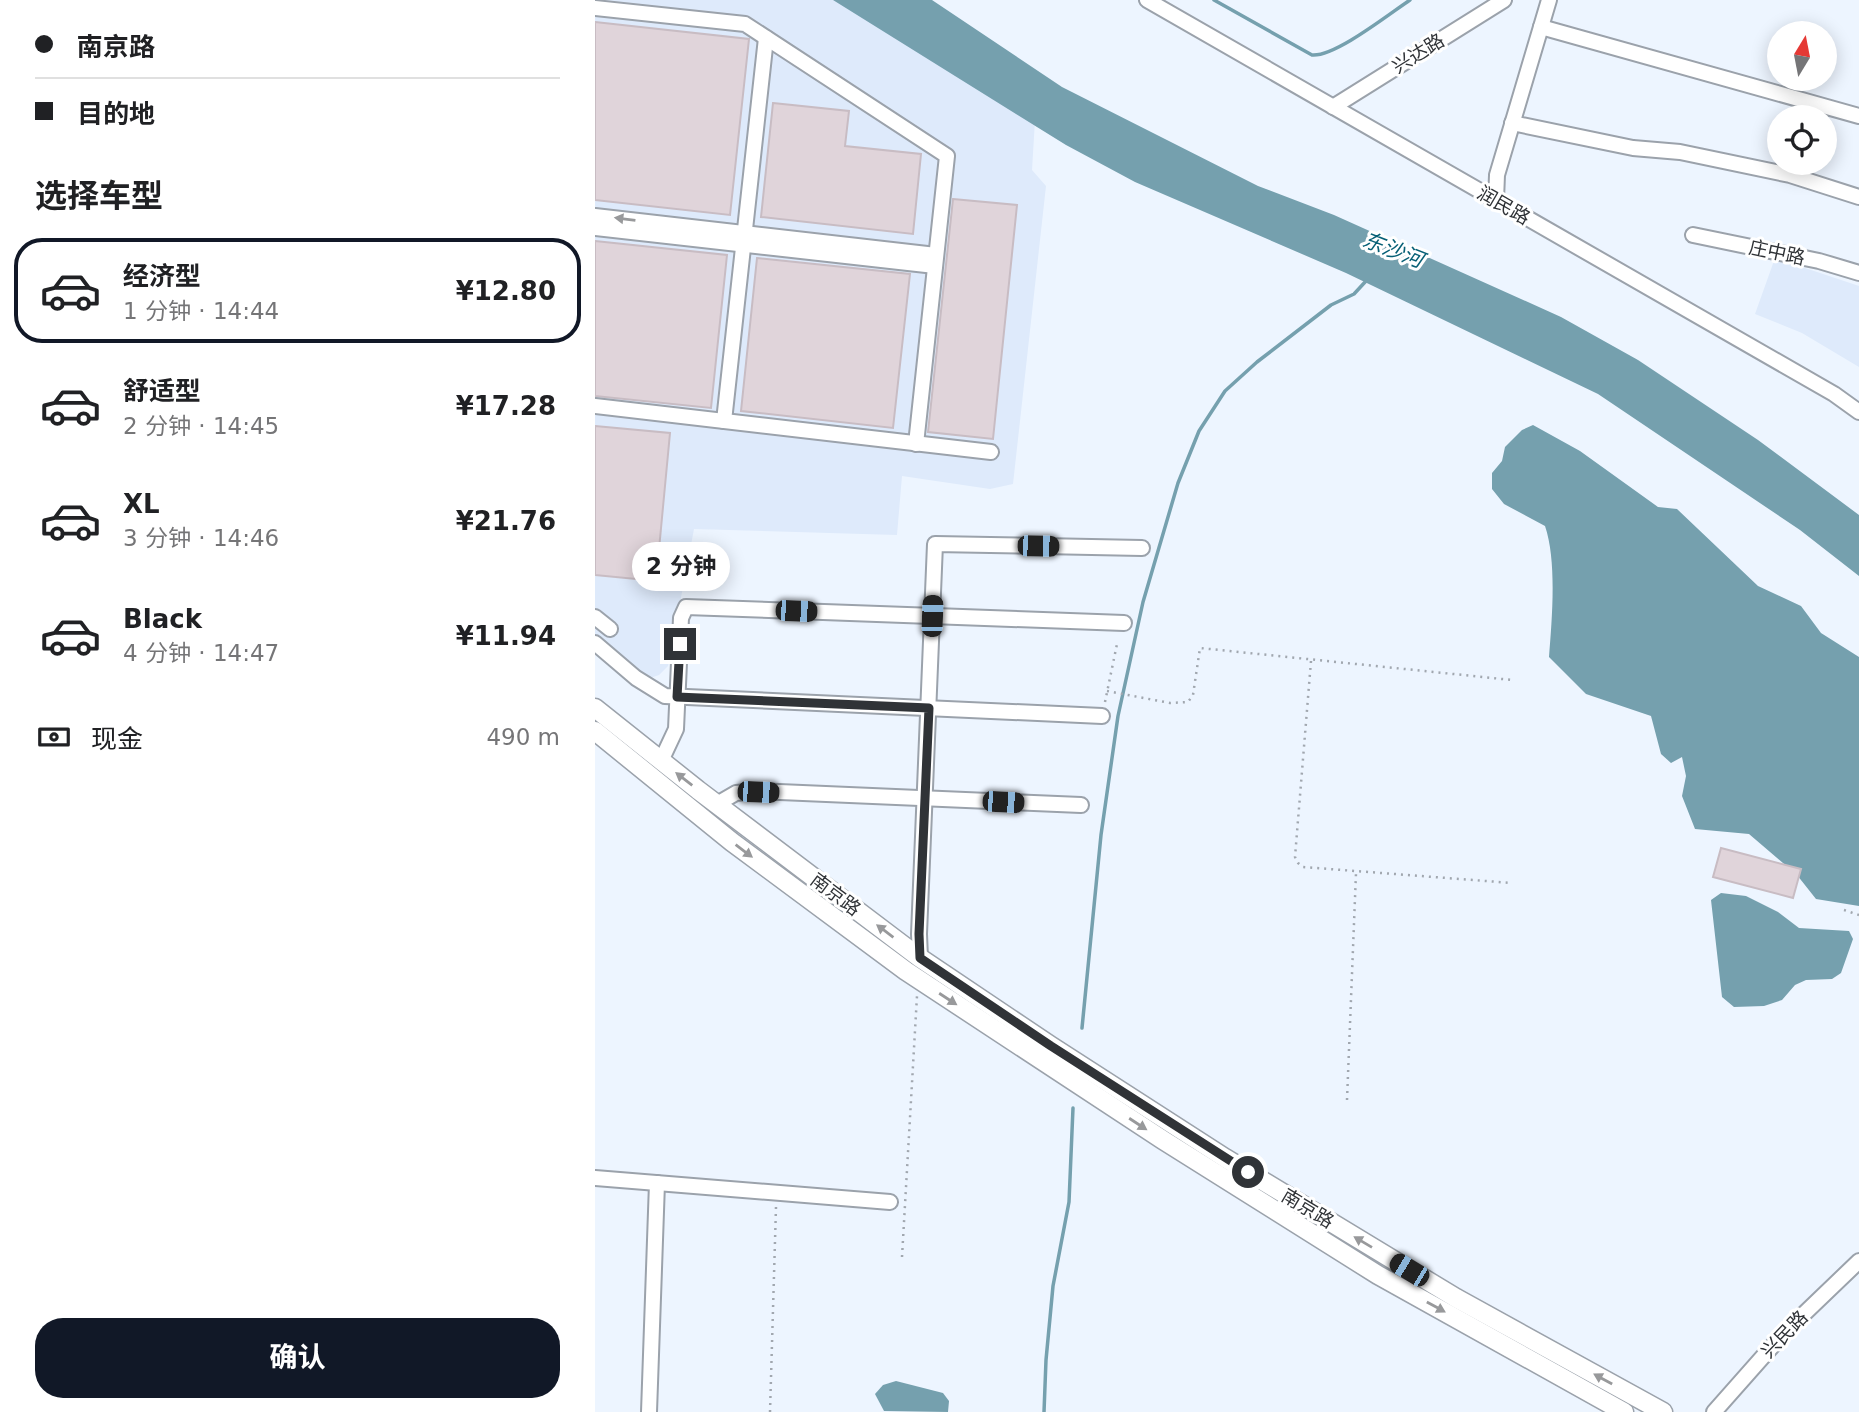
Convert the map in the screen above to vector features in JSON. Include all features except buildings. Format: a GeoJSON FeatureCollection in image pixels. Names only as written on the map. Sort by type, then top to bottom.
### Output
{"type":"FeatureCollection","features":[{"type":"Feature","properties":{"kind":"main road","name":"南京路"},"geometry":{"type":"LineString","coordinates":[[595,708],[920,958],[1051,1046],[1248,1172],[1456,1298],[1663,1412]]}},
{"type":"Feature","properties":{"kind":"main road","name":"南京路"},"geometry":{"type":"LineString","coordinates":[[595,732],[732,842],[918,979],[1163,1140],[1378,1275],[1624,1412]]}},
{"type":"Feature","properties":{"kind":"street","name":"润民路"},"geometry":{"type":"LineString","coordinates":[[1147,0],[1834,394],[1859,412]]}},
{"type":"Feature","properties":{"kind":"street","name":"兴达路"},"geometry":{"type":"LineString","coordinates":[[1333,107],[1504,0]]}},
{"type":"Feature","properties":{"kind":"street"},"geometry":{"type":"LineString","coordinates":[[1496,200],[1497,175],[1549,0]]}},
{"type":"Feature","properties":{"kind":"street"},"geometry":{"type":"LineString","coordinates":[[595,8],[745,24],[947,156],[916,443]]}},
{"type":"Feature","properties":{"kind":"street"},"geometry":{"type":"LineString","coordinates":[[1541,27],[1859,116]]}},
{"type":"Feature","properties":{"kind":"street"},"geometry":{"type":"LineString","coordinates":[[724,421],[766,38]]}},
{"type":"Feature","properties":{"kind":"street"},"geometry":{"type":"LineString","coordinates":[[1512,123],[1633,148],[1680,152],[1741,165],[1790,176],[1859,197]]}},
{"type":"Feature","properties":{"kind":"street"},"geometry":{"type":"LineString","coordinates":[[595,216],[744,239]]}},
{"type":"Feature","properties":{"kind":"street"},"geometry":{"type":"LineString","coordinates":[[595,228],[744,239],[935,260]]}},
{"type":"Feature","properties":{"kind":"street","name":"庄中路"},"geometry":{"type":"LineString","coordinates":[[1693,235],[1819,261],[1859,273]]}},
{"type":"Feature","properties":{"kind":"street"},"geometry":{"type":"LineString","coordinates":[[595,406],[991,452]]}},
{"type":"Feature","properties":{"kind":"street"},"geometry":{"type":"LineString","coordinates":[[920,958],[935,544],[1142,548]]}},
{"type":"Feature","properties":{"kind":"street"},"geometry":{"type":"LineString","coordinates":[[661,761],[676,729],[681,618],[686,607],[1124,623]]}},
{"type":"Feature","properties":{"kind":"street"},"geometry":{"type":"LineString","coordinates":[[595,617],[610,629]]}},
{"type":"Feature","properties":{"kind":"street"},"geometry":{"type":"LineString","coordinates":[[595,643],[636,678],[656,693],[665,696],[1102,716]]}},
{"type":"Feature","properties":{"kind":"street"},"geometry":{"type":"LineString","coordinates":[[717,804],[736,793],[758,792],[1081,805]]}},
{"type":"Feature","properties":{"kind":"street"},"geometry":{"type":"LineString","coordinates":[[595,1178],[890,1202]]}},
{"type":"Feature","properties":{"kind":"street"},"geometry":{"type":"LineString","coordinates":[[649,1412],[657,1183]]}},
{"type":"Feature","properties":{"kind":"street","name":"兴民路"},"geometry":{"type":"LineString","coordinates":[[1714,1412],[1783,1334],[1859,1261]]}},
{"type":"Feature","properties":{"kind":"path"},"geometry":{"type":"LineString","coordinates":[[1102,716],[1117,644]]}},
{"type":"Feature","properties":{"kind":"path"},"geometry":{"type":"LineString","coordinates":[[1107,691],[1170,703],[1188,702],[1193,695],[1200,648],[1512,680]]}},
{"type":"Feature","properties":{"kind":"path"},"geometry":{"type":"LineString","coordinates":[[1311,661],[1296,857],[1298,863],[1303,867],[1356,872],[1512,883]]}},
{"type":"Feature","properties":{"kind":"path"},"geometry":{"type":"LineString","coordinates":[[1347,1100],[1356,872]]}},
{"type":"Feature","properties":{"kind":"path"},"geometry":{"type":"LineString","coordinates":[[1844,910],[1859,915]]}},
{"type":"Feature","properties":{"kind":"path"},"geometry":{"type":"LineString","coordinates":[[902,1257],[918,979]]}},
{"type":"Feature","properties":{"kind":"path"},"geometry":{"type":"LineString","coordinates":[[770,1412],[777,1193]]}},
{"type":"Feature","properties":{"kind":"shaded area"},"geometry":{"type":"Polygon","coordinates":[[[595,0],[859,0],[1035,120],[1032,170],[1046,186],[1013,484],[990,489],[902,476],[897,535],[694,529],[668,666],[659,675],[647,679],[595,635],[595,0]]]}},
{"type":"Feature","properties":{"kind":"shaded area"},"geometry":{"type":"Polygon","coordinates":[[[1775,258],[1859,286],[1859,367],[1802,333],[1755,314],[1775,258]]]}},
{"type":"Feature","properties":{"kind":"water","name":"东沙河"},"geometry":{"type":"Polygon","coordinates":[[[833,0],[932,0],[1062,87],[1258,186],[1334,215],[1561,317],[1638,360],[1758,440],[1859,515],[1859,576],[1800,530],[1598,394],[1346,273],[1135,182],[1066,145],[833,0]]]}},
{"type":"Feature","properties":{"kind":"water"},"geometry":{"type":"Polygon","coordinates":[[[1533,425],[1580,451],[1658,507],[1677,509],[1758,586],[1801,606],[1821,633],[1859,657],[1859,906],[1816,899],[1797,875],[1749,834],[1695,829],[1682,796],[1686,776],[1682,757],[1671,763],[1661,754],[1651,716],[1586,694],[1549,657],[1552,573],[1545,526],[1504,504],[1492,489],[1492,473],[1502,461],[1505,447],[1522,430],[1533,425]]]}},
{"type":"Feature","properties":{"kind":"water"},"geometry":{"type":"Polygon","coordinates":[[[1721,893],[1746,896],[1778,912],[1799,928],[1849,931],[1853,939],[1841,973],[1832,979],[1806,980],[1795,985],[1782,1000],[1764,1006],[1734,1007],[1722,997],[1711,900],[1721,893]]]}},
{"type":"Feature","properties":{"kind":"water"},"geometry":{"type":"Polygon","coordinates":[[[896,1381],[943,1393],[949,1401],[948,1412],[884,1411],[875,1394],[883,1385],[896,1381]]]}},
{"type":"Feature","properties":{"kind":"waterway"},"geometry":{"type":"LineString","coordinates":[[1214,0],[1312,55],[1322,54],[1348,42],[1410,0]]}},
{"type":"Feature","properties":{"kind":"waterway"},"geometry":{"type":"LineString","coordinates":[[1082,1028],[1101,835],[1118,716],[1143,602],[1178,483],[1199,431],[1225,391],[1257,362],[1331,305],[1354,294],[1366,281]]}},
{"type":"Feature","properties":{"kind":"waterway"},"geometry":{"type":"LineString","coordinates":[[1044,1412],[1053,1286],[1069,1202],[1073,1108]]}},
{"type":"Feature","properties":{"kind":"route"},"geometry":{"type":"LineString","coordinates":[[680,644],[677,697],[929,708],[920,958],[1051,1046],[1248,1172]]}}]}
